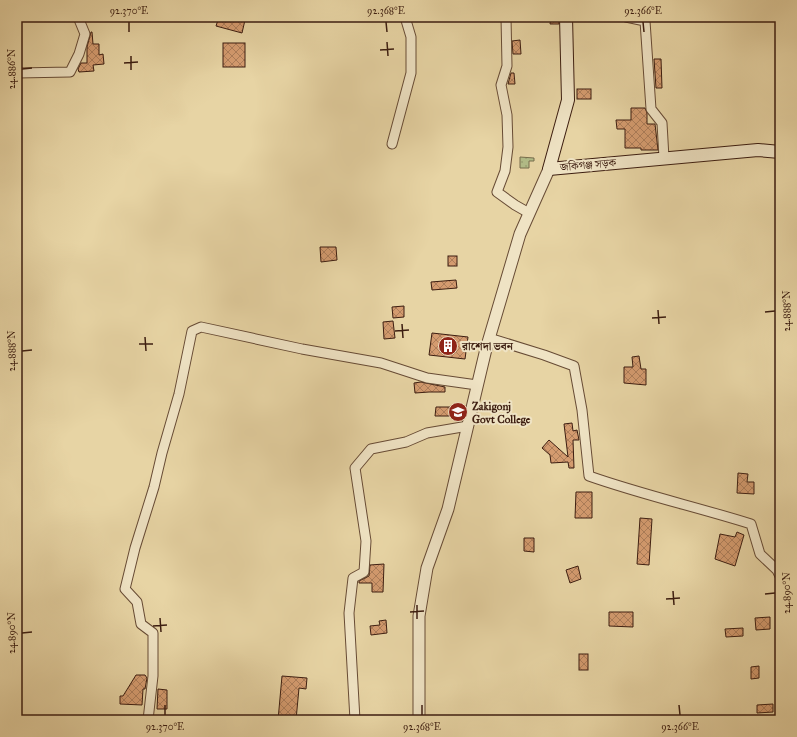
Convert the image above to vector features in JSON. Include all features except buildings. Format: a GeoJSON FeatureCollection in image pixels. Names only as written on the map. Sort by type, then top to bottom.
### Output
{"type":"FeatureCollection","features":[{"type":"Feature","properties":{"kind":"main road","name":"জকিগঞ্জ সড়ক"},"geometry":{"type":"LineString","coordinates":[[566,17],[568,100],[549,169],[758,150],[780,152]]}},
{"type":"Feature","properties":{"kind":"street"},"geometry":{"type":"LineString","coordinates":[[17,77],[18,73],[70,72],[80,54],[85,34],[78,17]]}},
{"type":"Feature","properties":{"kind":"street"},"geometry":{"type":"LineString","coordinates":[[392,144],[411,73],[411,37],[405,17]]}},
{"type":"Feature","properties":{"kind":"street"},"geometry":{"type":"LineString","coordinates":[[506,17],[507,66],[501,86],[507,115],[508,147],[505,171],[497,192],[514,205],[529,213]]}},
{"type":"Feature","properties":{"kind":"street"},"geometry":{"type":"LineString","coordinates":[[626,17],[645,21],[651,109],[662,123],[664,158]]}},
{"type":"Feature","properties":{"kind":"street"},"geometry":{"type":"LineString","coordinates":[[419,720],[419,616],[427,568],[448,509],[489,338],[520,234],[549,169]]}},
{"type":"Feature","properties":{"kind":"street"},"geometry":{"type":"LineString","coordinates":[[148,720],[153,676],[153,633],[141,624],[137,602],[125,589],[135,548],[154,487],[179,394],[192,331],[201,327],[302,349],[381,363],[427,378],[477,385]]}},
{"type":"Feature","properties":{"kind":"street"},"geometry":{"type":"LineString","coordinates":[[489,338],[574,366],[582,410],[589,476],[652,496],[706,509],[751,524],[760,554],[777,570],[780,576]]}},
{"type":"Feature","properties":{"kind":"street"},"geometry":{"type":"LineString","coordinates":[[355,720],[349,613],[353,578],[364,572],[366,541],[355,468],[370,449],[406,442],[427,433],[468,426]]}},
{"type":"Feature","properties":{"kind":"green space"},"geometry":{"type":"Polygon","coordinates":[[[520,157],[534,158],[534,161],[529,161],[529,168],[520,168],[520,157]]]}},
{"type":"Feature","properties":{"kind":"place","name":"রাশেদা ভবন"},"geometry":{"type":"Point","coordinates":[448,346]}},
{"type":"Feature","properties":{"kind":"place","name":"Zakigonj Govt College"},"geometry":{"type":"Point","coordinates":[458,412]}}]}
